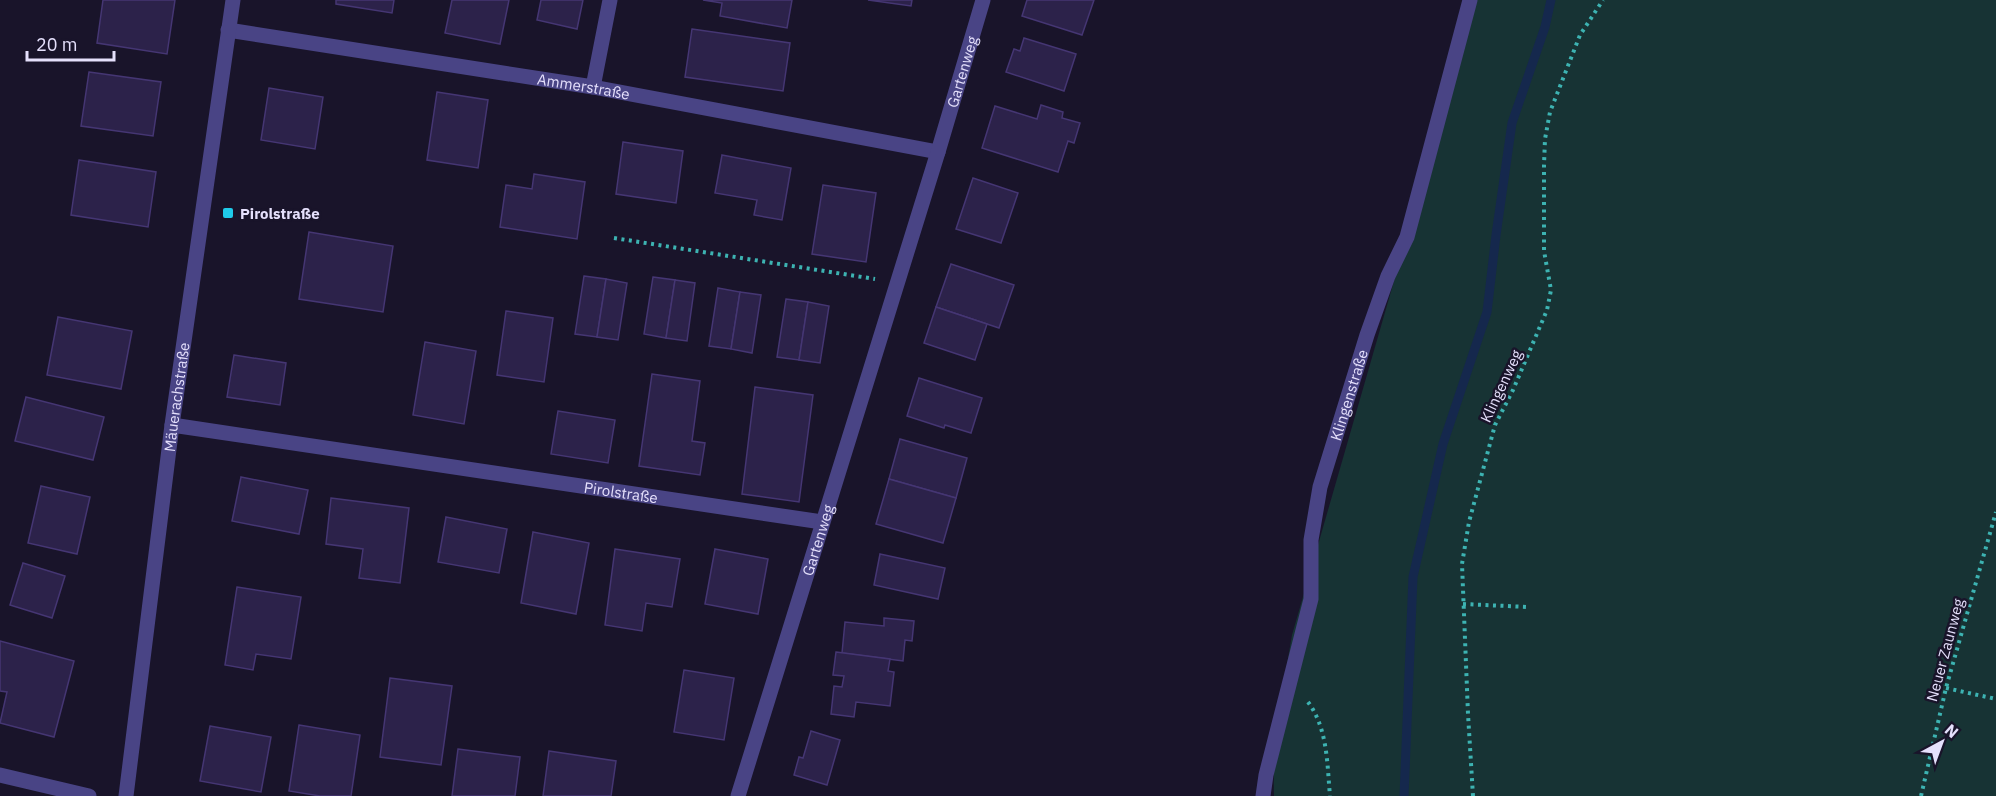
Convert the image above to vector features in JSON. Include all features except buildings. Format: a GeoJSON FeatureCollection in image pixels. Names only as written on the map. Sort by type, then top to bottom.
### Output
{"type":"FeatureCollection","features":[{"type":"Feature","properties":{"kind":"street","name":"Mäuerachstraße"},"geometry":{"type":"LineString","coordinates":[[126,796],[172,425],[233,0]]}},
{"type":"Feature","properties":{"kind":"street"},"geometry":{"type":"LineString","coordinates":[[593,87],[610,0]]}},
{"type":"Feature","properties":{"kind":"street","name":"Gartenweg"},"geometry":{"type":"LineString","coordinates":[[738,796],[983,0]]}},
{"type":"Feature","properties":{"kind":"street","name":"Klingenstraße"},"geometry":{"type":"LineString","coordinates":[[1263,796],[1266,775],[1311,599],[1311,540],[1320,486],[1367,335],[1388,276],[1407,237],[1470,0]]}},
{"type":"Feature","properties":{"kind":"street","name":"Ammerstraße"},"geometry":{"type":"LineString","coordinates":[[228,30],[593,87],[938,152]]}},
{"type":"Feature","properties":{"kind":"street","name":"Pirolstraße"},"geometry":{"type":"LineString","coordinates":[[172,425],[822,522]]}},
{"type":"Feature","properties":{"kind":"street"},"geometry":{"type":"LineString","coordinates":[[0,775],[89,796]]}},
{"type":"Feature","properties":{"kind":"path","name":"Klingenweg"},"geometry":{"type":"LineString","coordinates":[[1473,796],[1462,564],[1469,522],[1495,425],[1536,339],[1547,310],[1551,290],[1544,251],[1545,139],[1550,112],[1581,35],[1604,0]]}},
{"type":"Feature","properties":{"kind":"path"},"geometry":{"type":"LineString","coordinates":[[614,238],[897,282]]}},
{"type":"Feature","properties":{"kind":"path","name":"Neuer Zaunweg"},"geometry":{"type":"LineString","coordinates":[[1921,796],[1946,688],[1996,512]]}},
{"type":"Feature","properties":{"kind":"path"},"geometry":{"type":"LineString","coordinates":[[1463,604],[1528,607]]}},
{"type":"Feature","properties":{"kind":"path"},"geometry":{"type":"LineString","coordinates":[[1946,688],[1996,699]]}},
{"type":"Feature","properties":{"kind":"path"},"geometry":{"type":"LineString","coordinates":[[1288,691],[1306,700],[1316,712],[1324,738],[1330,796]]}},
{"type":"Feature","properties":{"kind":"green space"},"geometry":{"type":"Polygon","coordinates":[[[1475,0],[1996,0],[1996,796],[1274,796],[1276,735],[1292,635],[1475,0]]]}},
{"type":"Feature","properties":{"kind":"waterway"},"geometry":{"type":"LineString","coordinates":[[1404,796],[1413,577],[1443,444],[1487,312],[1512,123],[1545,27],[1551,0]]}},
{"type":"Feature","properties":{"kind":"place","name":"Pirolstraße"},"geometry":{"type":"Point","coordinates":[228,213]}}]}
